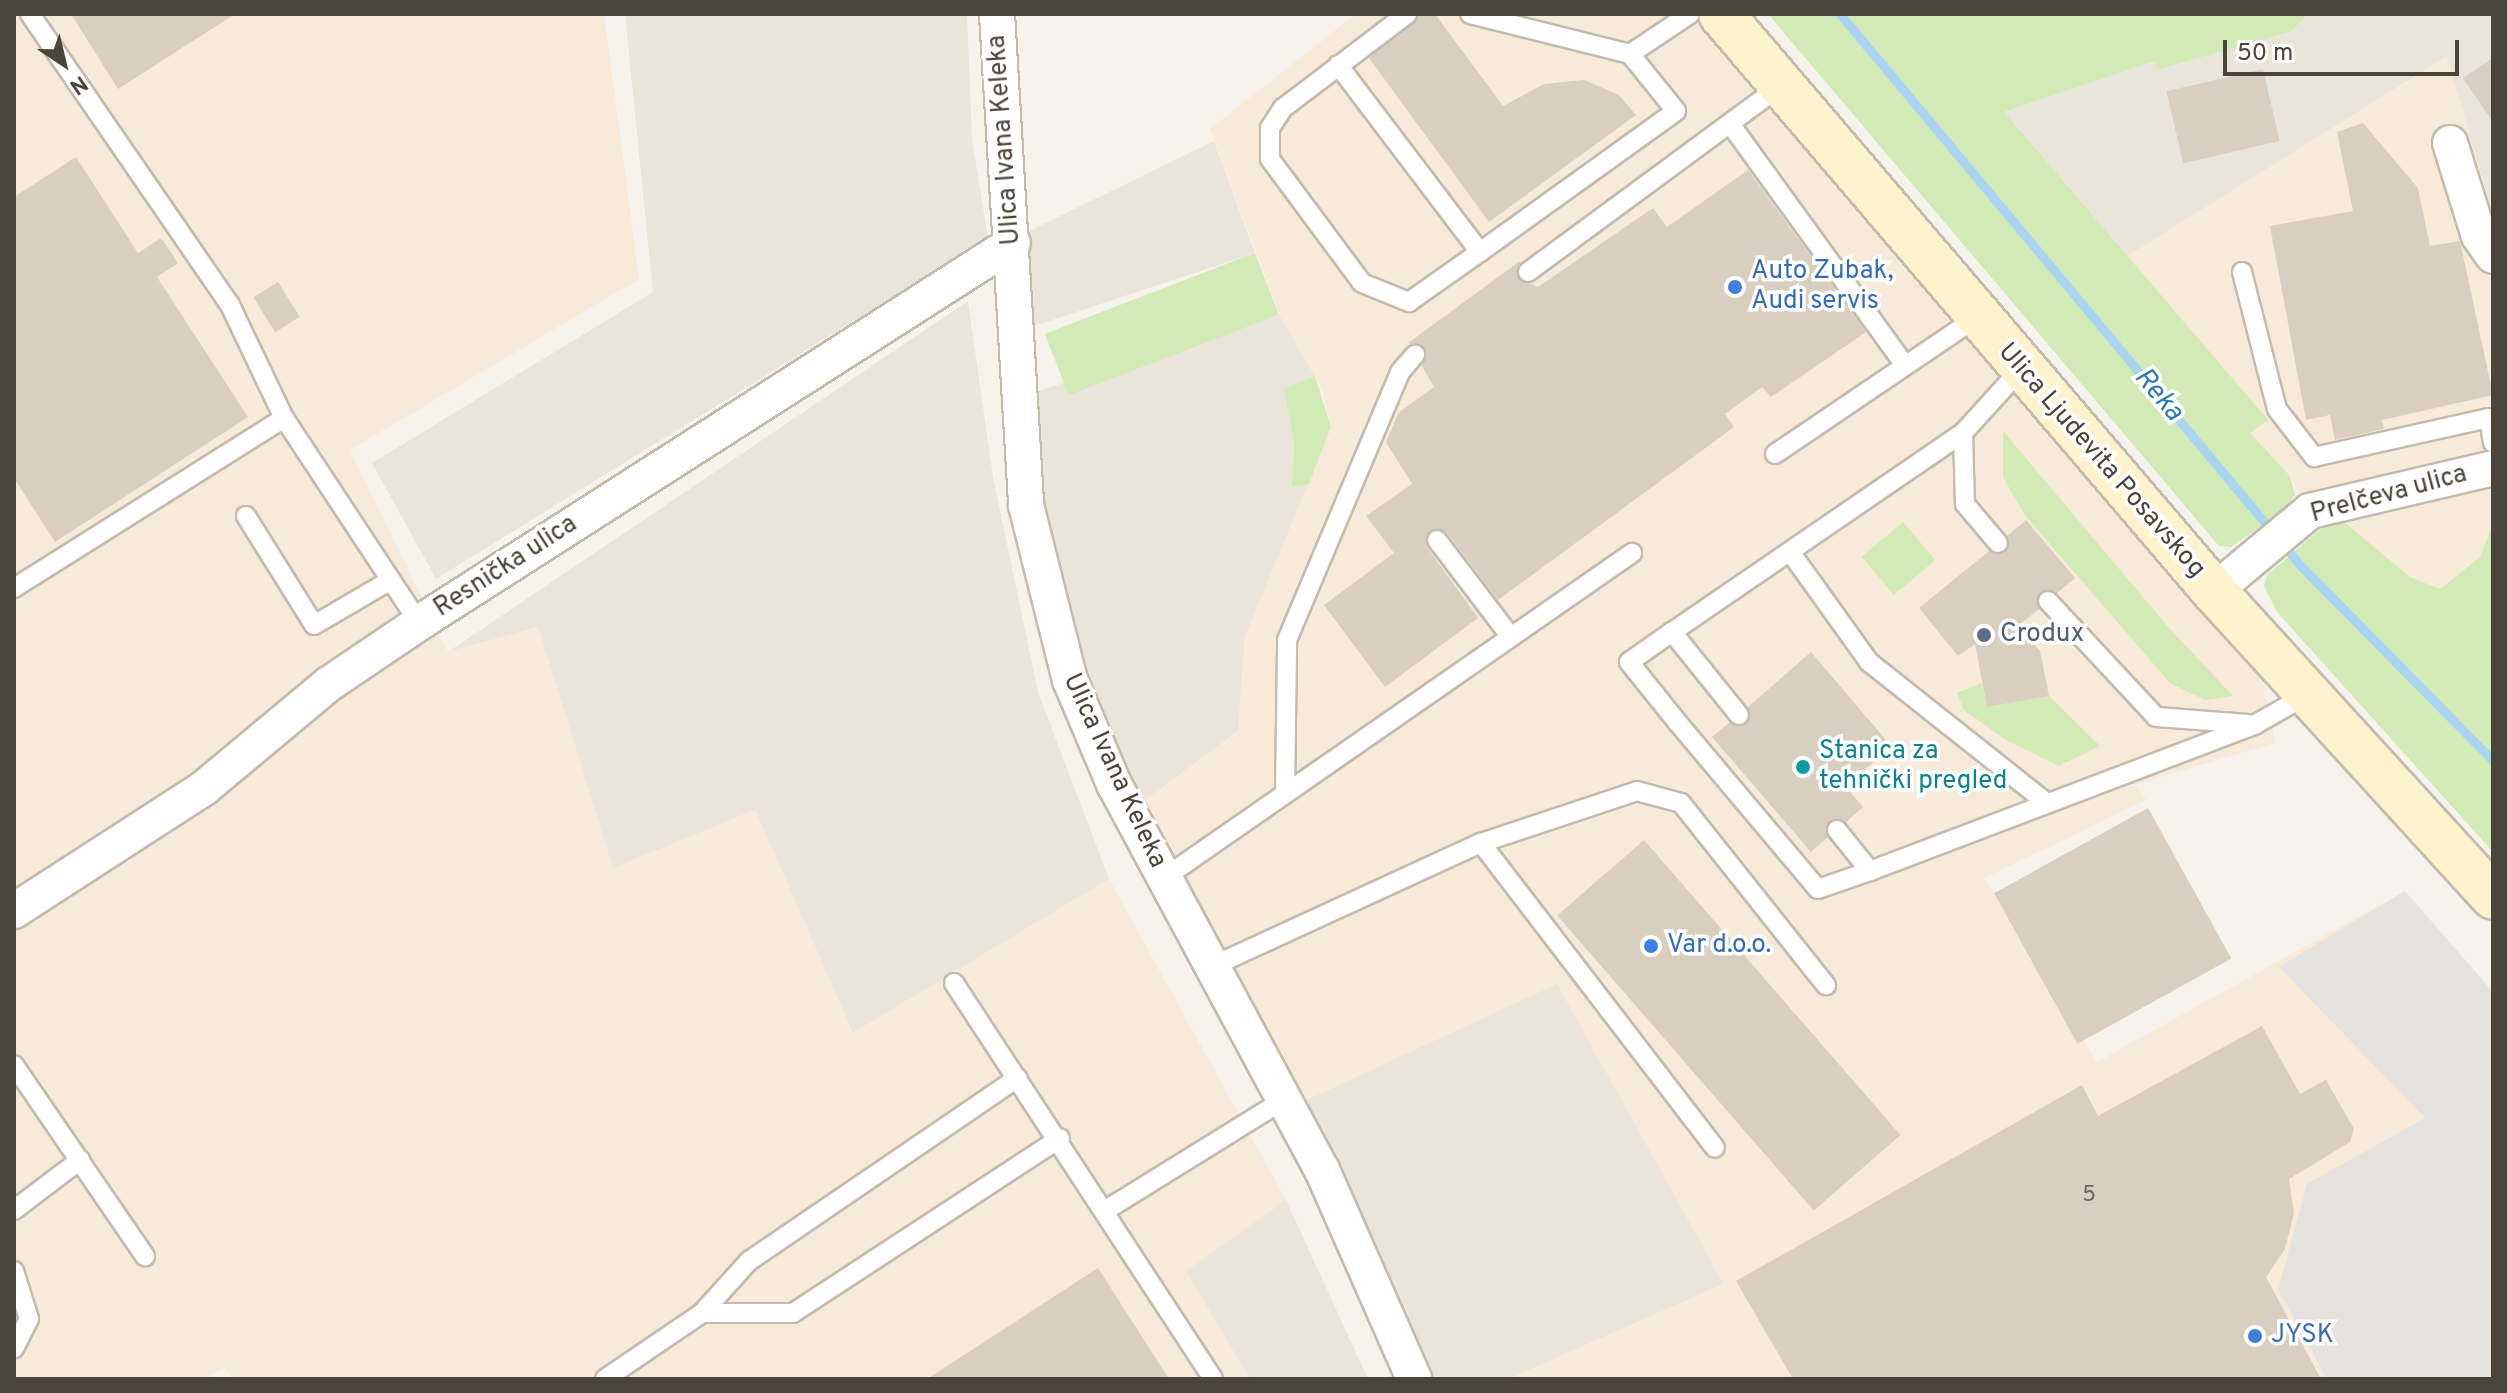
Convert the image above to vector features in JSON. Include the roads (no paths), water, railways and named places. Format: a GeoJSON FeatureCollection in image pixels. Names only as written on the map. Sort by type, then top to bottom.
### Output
{"type":"FeatureCollection","features":[{"type":"Feature","properties":{"kind":"main road","name":"Ulica Ljudevita Posavskog"},"geometry":{"type":"LineString","coordinates":[[1721,14],[2021,369],[2229,578],[2307,695],[2493,897]]}},
{"type":"Feature","properties":{"kind":"street","name":"Ulica Ivana Keleka"},"geometry":{"type":"LineString","coordinates":[[997,14],[1013,243],[1020,445],[1038,565],[1075,694],[1164,878],[1285,1099],[1414,1379]]}},
{"type":"Feature","properties":{"kind":"street"},"geometry":{"type":"LineString","coordinates":[[2450,143],[2479,236],[2493,256]]}},
{"type":"Feature","properties":{"kind":"street","name":"Resnička ulica"},"geometry":{"type":"LineString","coordinates":[[14,911],[204,788],[329,684],[419,623],[1013,243]]}},
{"type":"Feature","properties":{"kind":"street","name":"Prelčeva ulica"},"geometry":{"type":"LineString","coordinates":[[2229,578],[2310,511],[2493,468]]}},
{"type":"Feature","properties":{"kind":"lane"},"geometry":{"type":"LineString","coordinates":[[30,14],[230,305],[284,418],[419,623]]}},
{"type":"Feature","properties":{"kind":"lane"},"geometry":{"type":"LineString","coordinates":[[1407,14],[1283,108],[1267,143],[1270,159],[1362,283],[1409,302],[1676,111],[1630,54],[1470,14]]}},
{"type":"Feature","properties":{"kind":"lane"},"geometry":{"type":"LineString","coordinates":[[1630,54],[1690,14]]}},
{"type":"Feature","properties":{"kind":"lane"},"geometry":{"type":"LineString","coordinates":[[1338,65],[1480,252]]}},
{"type":"Feature","properties":{"kind":"lane"},"geometry":{"type":"LineString","coordinates":[[1528,272],[1780,86]]}},
{"type":"Feature","properties":{"kind":"lane"},"geometry":{"type":"LineString","coordinates":[[1731,125],[1905,365]]}},
{"type":"Feature","properties":{"kind":"lane"},"geometry":{"type":"LineString","coordinates":[[2242,272],[2277,409],[2314,457],[2489,418],[2493,443]]}},
{"type":"Feature","properties":{"kind":"lane"},"geometry":{"type":"LineString","coordinates":[[1775,454],[1977,317]]}},
{"type":"Feature","properties":{"kind":"lane"},"geometry":{"type":"LineString","coordinates":[[1285,792],[1287,640],[1400,372],[1415,355]]}},
{"type":"Feature","properties":{"kind":"lane"},"geometry":{"type":"LineString","coordinates":[[2021,369],[1963,433],[1629,662],[1818,889],[2043,800],[2256,724],[2307,695]]}},
{"type":"Feature","properties":{"kind":"lane"},"geometry":{"type":"LineString","coordinates":[[14,588],[284,418]]}},
{"type":"Feature","properties":{"kind":"lane"},"geometry":{"type":"LineString","coordinates":[[1963,433],[1965,504],[1998,543]]}},
{"type":"Feature","properties":{"kind":"lane"},"geometry":{"type":"LineString","coordinates":[[246,516],[314,625],[391,580]]}},
{"type":"Feature","properties":{"kind":"lane"},"geometry":{"type":"LineString","coordinates":[[1437,540],[1511,637]]}},
{"type":"Feature","properties":{"kind":"lane"},"geometry":{"type":"LineString","coordinates":[[1164,878],[1632,553]]}},
{"type":"Feature","properties":{"kind":"lane"},"geometry":{"type":"LineString","coordinates":[[1791,553],[1869,662],[2043,800]]}},
{"type":"Feature","properties":{"kind":"lane"},"geometry":{"type":"LineString","coordinates":[[2048,601],[2156,717],[2256,724]]}},
{"type":"Feature","properties":{"kind":"lane"},"geometry":{"type":"LineString","coordinates":[[1672,632],[1739,715]]}},
{"type":"Feature","properties":{"kind":"lane"},"geometry":{"type":"LineString","coordinates":[[1213,966],[1481,843],[1637,791],[1681,803],[1826,985]]}},
{"type":"Feature","properties":{"kind":"lane"},"geometry":{"type":"LineString","coordinates":[[1837,830],[1870,871]]}},
{"type":"Feature","properties":{"kind":"lane"},"geometry":{"type":"LineString","coordinates":[[1481,843],[1715,1148]]}},
{"type":"Feature","properties":{"kind":"lane"},"geometry":{"type":"LineString","coordinates":[[954,983],[1060,1138],[1213,1379]]}},
{"type":"Feature","properties":{"kind":"lane"},"geometry":{"type":"LineString","coordinates":[[14,1065],[145,1256]]}},
{"type":"Feature","properties":{"kind":"lane"},"geometry":{"type":"LineString","coordinates":[[605,1379],[702,1313],[749,1261],[1017,1078]]}},
{"type":"Feature","properties":{"kind":"lane"},"geometry":{"type":"LineString","coordinates":[[1106,1210],[1285,1099]]}},
{"type":"Feature","properties":{"kind":"lane"},"geometry":{"type":"LineString","coordinates":[[702,1313],[793,1313],[1060,1138]]}},
{"type":"Feature","properties":{"kind":"lane"},"geometry":{"type":"LineString","coordinates":[[14,1210],[80,1160]]}},
{"type":"Feature","properties":{"kind":"lane"},"geometry":{"type":"LineString","coordinates":[[14,1271],[29,1319],[14,1348]]}},
{"type":"Feature","properties":{"kind":"waterway","name":"Reka"},"geometry":{"type":"LineString","coordinates":[[1840,14],[2300,565],[2493,761]]}},
{"type":"Feature","properties":{"kind":"place","name":"Auto Zubak, Audi servis"},"geometry":{"type":"Point","coordinates":[1735,287]}},
{"type":"Feature","properties":{"kind":"place","name":"Crodux"},"geometry":{"type":"Point","coordinates":[1984,635]}},
{"type":"Feature","properties":{"kind":"place","name":"Stanica za tehnički pregled"},"geometry":{"type":"Point","coordinates":[1803,767]}},
{"type":"Feature","properties":{"kind":"place","name":"Var d.o.o."},"geometry":{"type":"Point","coordinates":[1651,946]}},
{"type":"Feature","properties":{"kind":"place","name":"JYSK"},"geometry":{"type":"Point","coordinates":[2255,1336]}}]}
